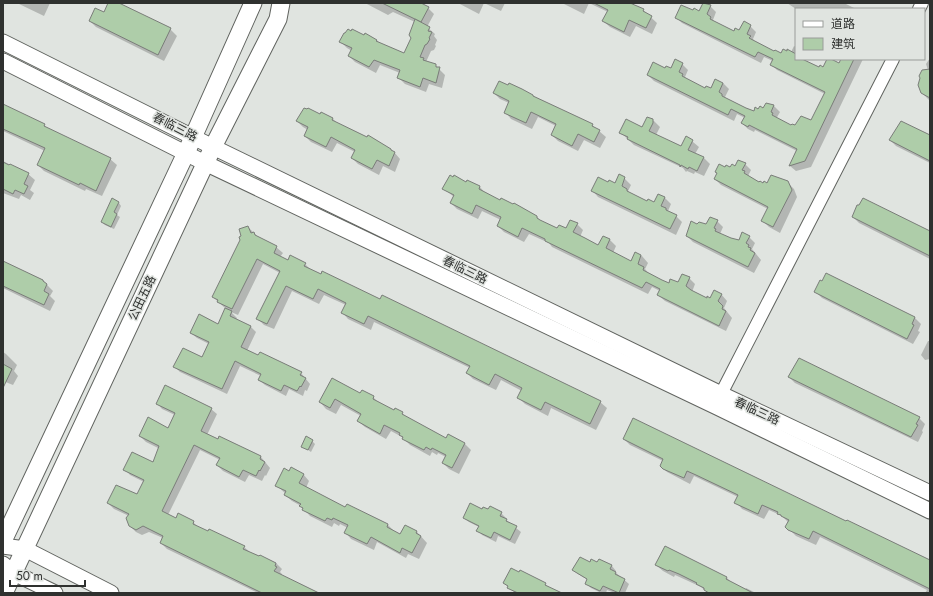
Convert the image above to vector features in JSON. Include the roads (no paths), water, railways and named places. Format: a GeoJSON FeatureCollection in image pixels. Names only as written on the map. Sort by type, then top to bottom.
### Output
{"type":"FeatureCollection","features":[{"type":"Feature","properties":{"kind":"main road","name":"公田五路"},"geometry":{"type":"LineString","coordinates":[[3,541],[186,153],[253,3]]}},
{"type":"Feature","properties":{"kind":"main road","name":"公田五路"},"geometry":{"type":"LineString","coordinates":[[4,593],[8,568],[25,549],[212,147],[278,19],[281,3]]}},
{"type":"Feature","properties":{"kind":"street","name":"春临三路"},"geometry":{"type":"LineString","coordinates":[[3,42],[719,401],[930,511]]}},
{"type":"Feature","properties":{"kind":"street"},"geometry":{"type":"LineString","coordinates":[[719,401],[892,60]]}},
{"type":"Feature","properties":{"kind":"street","name":"春临三路"},"geometry":{"type":"LineString","coordinates":[[3,61],[205,163],[719,401],[930,493]]}},
{"type":"Feature","properties":{"kind":"street"},"geometry":{"type":"LineString","coordinates":[[3,546],[25,549],[111,593]]}},
{"type":"Feature","properties":{"kind":"street"},"geometry":{"type":"LineString","coordinates":[[8,568],[55,593]]}}]}
